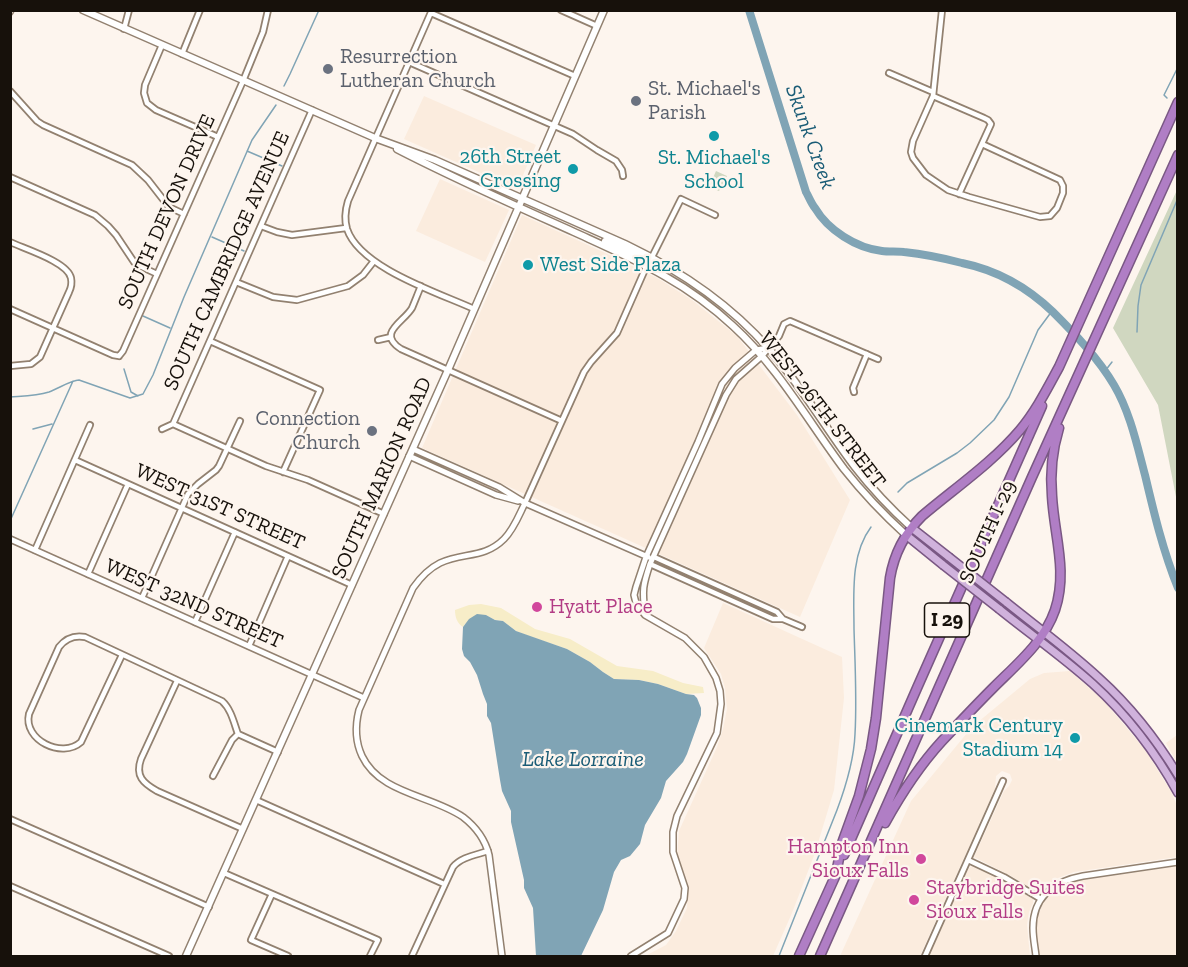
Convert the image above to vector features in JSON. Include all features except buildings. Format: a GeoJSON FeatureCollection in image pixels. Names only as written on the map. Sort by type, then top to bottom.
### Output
{"type":"FeatureCollection","features":[{"type":"Feature","properties":{"kind":"highway","name":"SOUTH I-29"},"geometry":{"type":"LineString","coordinates":[[799,957],[1178,102]]}},
{"type":"Feature","properties":{"kind":"highway","name":"SOUTH I-29"},"geometry":{"type":"LineString","coordinates":[[820,957],[983,586],[1178,155]]}},
{"type":"Feature","properties":{"kind":"highway"},"geometry":{"type":"LineString","coordinates":[[836,874],[842,843],[859,796],[871,749],[890,578],[895,557],[909,532],[922,516],[1012,439],[1039,404],[1060,364]]}},
{"type":"Feature","properties":{"kind":"highway"},"geometry":{"type":"LineString","coordinates":[[861,865],[897,801],[930,755],[1039,641],[1044,633],[1056,605],[1061,574],[1052,498],[1052,460],[1061,422],[1076,381]]}},
{"type":"Feature","properties":{"kind":"main road","name":"WEST 26TH STREET"},"geometry":{"type":"LineString","coordinates":[[83,10],[375,138],[440,172],[647,265],[705,302],[733,326],[762,356],[854,480],[882,513],[949,557],[1089,668],[1120,698],[1178,775]]}},
{"type":"Feature","properties":{"kind":"main road","name":"SOUTH MARION ROAD"},"geometry":{"type":"LineString","coordinates":[[186,957],[448,370],[604,10]]}},
{"type":"Feature","properties":{"kind":"main road","name":"WEST 26TH STREET"},"geometry":{"type":"LineString","coordinates":[[375,138],[435,160],[652,257],[713,297],[744,323],[768,348],[862,476],[909,532],[943,565],[1088,680],[1113,704],[1153,753],[1178,793]]}},
{"type":"Feature","properties":{"kind":"main road"},"geometry":{"type":"LineString","coordinates":[[580,235],[605,241],[645,258],[652,257]]}},
{"type":"Feature","properties":{"kind":"main road"},"geometry":{"type":"LineString","coordinates":[[647,265],[660,266],[713,297]]}},
{"type":"Feature","properties":{"kind":"street"},"geometry":{"type":"LineString","coordinates":[[124,28],[129,10]]}},
{"type":"Feature","properties":{"kind":"street"},"geometry":{"type":"LineString","coordinates":[[182,54],[200,10]]}},
{"type":"Feature","properties":{"kind":"street","name":"SOUTH DEVON DRIVE"},"geometry":{"type":"LineString","coordinates":[[119,356],[243,81],[263,32],[268,10]]}},
{"type":"Feature","properties":{"kind":"street"},"geometry":{"type":"LineString","coordinates":[[561,10],[597,26]]}},
{"type":"Feature","properties":{"kind":"street"},"geometry":{"type":"LineString","coordinates":[[942,10],[933,94],[913,141],[911,152],[913,158],[920,168],[940,186],[959,194],[1040,217],[1050,216],[1057,208],[1064,193],[1060,180],[982,144]]}},
{"type":"Feature","properties":{"kind":"street"},"geometry":{"type":"LineString","coordinates":[[474,309],[403,278],[374,261],[358,247],[350,236],[345,220],[348,201],[375,138],[432,12],[575,76]]}},
{"type":"Feature","properties":{"kind":"street"},"geometry":{"type":"LineString","coordinates":[[162,45],[145,85],[144,93],[147,103],[156,110],[218,137]]}},
{"type":"Feature","properties":{"kind":"street"},"geometry":{"type":"LineString","coordinates":[[409,62],[573,134],[616,161],[623,176]]}},
{"type":"Feature","properties":{"kind":"street"},"geometry":{"type":"LineString","coordinates":[[889,73],[990,122],[991,127],[959,194]]}},
{"type":"Feature","properties":{"kind":"street"},"geometry":{"type":"LineString","coordinates":[[10,91],[43,125],[132,165],[148,180],[169,207],[184,214]]}},
{"type":"Feature","properties":{"kind":"street","name":"SOUTH CAMBRIDGE AVENUE"},"geometry":{"type":"LineString","coordinates":[[173,424],[312,110]]}},
{"type":"Feature","properties":{"kind":"street"},"geometry":{"type":"LineString","coordinates":[[10,177],[94,215],[116,235],[134,262],[157,274]]}},
{"type":"Feature","properties":{"kind":"street"},"geometry":{"type":"LineString","coordinates":[[652,257],[681,199],[715,215]]}},
{"type":"Feature","properties":{"kind":"street"},"geometry":{"type":"LineString","coordinates":[[261,226],[292,235],[346,228]]}},
{"type":"Feature","properties":{"kind":"street"},"geometry":{"type":"LineString","coordinates":[[10,242],[62,266],[71,277],[69,292],[45,348],[37,360],[31,364],[10,366]]}},
{"type":"Feature","properties":{"kind":"street"},"geometry":{"type":"LineString","coordinates":[[236,282],[273,297],[297,300],[348,286],[363,275],[374,261]]}},
{"type":"Feature","properties":{"kind":"street"},"geometry":{"type":"LineString","coordinates":[[502,957],[488,851],[480,834],[463,818],[375,775],[366,764],[360,751],[356,736],[356,722],[364,698],[413,588],[421,576],[443,562],[481,554],[494,547],[510,533],[587,367],[617,333],[647,265]]}},
{"type":"Feature","properties":{"kind":"street"},"geometry":{"type":"LineString","coordinates":[[421,286],[412,308],[393,329],[391,338],[395,345],[562,421]]}},
{"type":"Feature","properties":{"kind":"street"},"geometry":{"type":"LineString","coordinates":[[10,309],[119,356],[122,363]]}},
{"type":"Feature","properties":{"kind":"street"},"geometry":{"type":"LineString","coordinates":[[645,615],[643,584],[650,564],[729,388],[762,356],[779,336],[784,324],[790,321],[878,359]]}},
{"type":"Feature","properties":{"kind":"street"},"geometry":{"type":"LineString","coordinates":[[378,340],[391,338]]}},
{"type":"Feature","properties":{"kind":"street"},"geometry":{"type":"LineString","coordinates":[[210,341],[320,390],[283,472]]}},
{"type":"Feature","properties":{"kind":"street"},"geometry":{"type":"LineString","coordinates":[[631,957],[668,933],[684,899],[685,888],[673,852],[672,832],[677,816],[715,738],[721,711],[718,684],[713,670],[704,657],[685,638],[645,615],[636,603],[634,595],[646,557],[722,384],[735,368],[756,350],[768,348]]}},
{"type":"Feature","properties":{"kind":"street"},"geometry":{"type":"LineString","coordinates":[[854,392],[853,388],[867,354]]}},
{"type":"Feature","properties":{"kind":"street"},"geometry":{"type":"LineString","coordinates":[[142,598],[188,494],[216,470],[240,421]]}},
{"type":"Feature","properties":{"kind":"street"},"geometry":{"type":"LineString","coordinates":[[162,429],[173,424],[227,449],[308,480],[384,514]]}},
{"type":"Feature","properties":{"kind":"street"},"geometry":{"type":"LineString","coordinates":[[35,550],[90,425]]}},
{"type":"Feature","properties":{"kind":"street"},"geometry":{"type":"LineString","coordinates":[[412,449],[499,487],[525,503],[777,612],[783,619]]}},
{"type":"Feature","properties":{"kind":"street"},"geometry":{"type":"LineString","coordinates":[[409,456],[496,495],[525,503]]}},
{"type":"Feature","properties":{"kind":"street","name":"WEST 31ST STREET"},"geometry":{"type":"LineString","coordinates":[[75,460],[352,585]]}},
{"type":"Feature","properties":{"kind":"street"},"geometry":{"type":"LineString","coordinates":[[88,574],[128,484]]}},
{"type":"Feature","properties":{"kind":"street"},"geometry":{"type":"LineString","coordinates":[[195,622],[235,532]]}},
{"type":"Feature","properties":{"kind":"street","name":"WEST 32ND STREET"},"geometry":{"type":"LineString","coordinates":[[10,539],[364,698]]}},
{"type":"Feature","properties":{"kind":"street"},"geometry":{"type":"LineString","coordinates":[[249,646],[288,556]]}},
{"type":"Feature","properties":{"kind":"street"},"geometry":{"type":"LineString","coordinates":[[646,557],[650,564],[773,619],[783,619],[802,627]]}},
{"type":"Feature","properties":{"kind":"street"},"geometry":{"type":"LineString","coordinates":[[122,655],[81,742],[73,748],[66,749],[57,748],[35,737],[29,728],[28,719],[59,647],[67,639],[75,636],[85,637],[224,702],[238,734],[278,752]]}},
{"type":"Feature","properties":{"kind":"street"},"geometry":{"type":"LineString","coordinates":[[177,681],[141,759],[138,767],[139,773],[144,782],[157,791],[243,829]]}},
{"type":"Feature","properties":{"kind":"street"},"geometry":{"type":"LineString","coordinates":[[213,776],[232,740],[238,734]]}},
{"type":"Feature","properties":{"kind":"street"},"geometry":{"type":"LineString","coordinates":[[925,957],[1004,781]]}},
{"type":"Feature","properties":{"kind":"street"},"geometry":{"type":"LineString","coordinates":[[256,800],[444,884]]}},
{"type":"Feature","properties":{"kind":"street"},"geometry":{"type":"LineString","coordinates":[[10,819],[209,907]]}},
{"type":"Feature","properties":{"kind":"street"},"geometry":{"type":"LineString","coordinates":[[412,957],[450,871],[457,862],[488,851]]}},
{"type":"Feature","properties":{"kind":"street"},"geometry":{"type":"LineString","coordinates":[[968,860],[1004,876],[1041,899]]}},
{"type":"Feature","properties":{"kind":"street"},"geometry":{"type":"LineString","coordinates":[[1036,957],[1033,920],[1041,899],[1052,887],[1072,878],[1178,862]]}},
{"type":"Feature","properties":{"kind":"street"},"geometry":{"type":"LineString","coordinates":[[224,873],[378,940],[370,957]]}},
{"type":"Feature","properties":{"kind":"street"},"geometry":{"type":"LineString","coordinates":[[10,886],[169,957]]}},
{"type":"Feature","properties":{"kind":"street"},"geometry":{"type":"LineString","coordinates":[[272,894],[251,940],[288,957]]}},
{"type":"Feature","properties":{"kind":"shaded area"},"geometry":{"type":"Polygon","coordinates":[[[424,96],[536,145],[517,189],[404,139],[424,96]]]}},
{"type":"Feature","properties":{"kind":"shaded area"},"geometry":{"type":"Polygon","coordinates":[[[440,179],[509,210],[485,262],[416,231],[440,179]]]}},
{"type":"Feature","properties":{"kind":"shaded area"},"geometry":{"type":"Polygon","coordinates":[[[522,215],[659,279],[692,300],[737,336],[797,415],[850,500],[800,617],[422,448],[522,215]]]}},
{"type":"Feature","properties":{"kind":"shaded area"},"geometry":{"type":"Polygon","coordinates":[[[723,603],[842,657],[844,698],[834,790],[815,853],[773,956],[645,956],[666,945],[687,908],[688,884],[677,856],[679,831],[717,747],[727,709],[721,674],[704,648],[723,603]]]}},
{"type":"Feature","properties":{"kind":"shaded area"},"geometry":{"type":"Polygon","coordinates":[[[1070,671],[1103,700],[1126,727],[1146,751],[1172,793],[1177,806],[1177,857],[1074,872],[1058,878],[1040,892],[1036,892],[974,857],[1004,791],[1012,780],[1010,774],[1002,771],[996,776],[995,789],[920,956],[840,956],[911,801],[972,727],[1030,679],[1044,673],[1070,671]]]}},
{"type":"Feature","properties":{"kind":"shaded area"},"geometry":{"type":"Polygon","coordinates":[[[1177,735],[1177,763],[1166,743],[1177,735]]]}},
{"type":"Feature","properties":{"kind":"shaded area"},"geometry":{"type":"Polygon","coordinates":[[[972,866],[1005,881],[1033,899],[1027,925],[1030,956],[929,956],[969,868],[972,866]]]}},
{"type":"Feature","properties":{"kind":"shaded area"},"geometry":{"type":"Polygon","coordinates":[[[1177,866],[1177,956],[1039,956],[1037,918],[1044,901],[1061,886],[1070,882],[1177,866]]]}},
{"type":"Feature","properties":{"kind":"green space"},"geometry":{"type":"Polygon","coordinates":[[[716,171],[727,176],[719,191],[709,187],[716,171]]]}},
{"type":"Feature","properties":{"kind":"green space"},"geometry":{"type":"Polygon","coordinates":[[[1177,190],[1177,502],[1158,405],[1113,328],[1177,190]]]}},
{"type":"Feature","properties":{"kind":"sand"},"geometry":{"type":"Polygon","coordinates":[[[481,604],[501,608],[535,629],[570,639],[617,666],[653,671],[683,683],[703,687],[704,693],[686,694],[639,680],[614,679],[567,649],[516,631],[503,621],[486,615],[463,627],[457,620],[455,610],[481,604]]]}},
{"type":"Feature","properties":{"kind":"water","name":"Lake Lorraine"},"geometry":{"type":"Polygon","coordinates":[[[477,614],[503,621],[516,631],[567,649],[614,679],[639,680],[694,695],[701,708],[701,715],[687,754],[666,781],[661,798],[645,825],[640,844],[630,856],[621,860],[614,872],[603,910],[581,956],[536,956],[533,908],[524,888],[511,822],[511,811],[502,791],[491,723],[487,716],[487,704],[477,675],[462,649],[463,627],[477,614]]]}},
{"type":"Feature","properties":{"kind":"waterway"},"geometry":{"type":"LineString","coordinates":[[284,86],[319,10]]}},
{"type":"Feature","properties":{"kind":"waterway","name":"Skunk Creek"},"geometry":{"type":"LineString","coordinates":[[749,10],[806,192],[827,224],[844,237],[862,246],[948,259],[987,270],[1011,281],[1033,295],[1053,312],[1101,365],[1120,395],[1129,417],[1159,532],[1178,588]]}},
{"type":"Feature","properties":{"kind":"waterway"},"geometry":{"type":"LineString","coordinates":[[1167,98],[1164,95],[1178,67]]}},
{"type":"Feature","properties":{"kind":"waterway"},"geometry":{"type":"LineString","coordinates":[[10,397],[53,391],[72,381],[79,380],[130,398],[143,394],[252,140],[276,105]]}},
{"type":"Feature","properties":{"kind":"waterway"},"geometry":{"type":"LineString","coordinates":[[247,151],[282,166]]}},
{"type":"Feature","properties":{"kind":"waterway"},"geometry":{"type":"LineString","coordinates":[[1137,332],[1141,285],[1178,198]]}},
{"type":"Feature","properties":{"kind":"waterway"},"geometry":{"type":"LineString","coordinates":[[212,237],[244,251]]}},
{"type":"Feature","properties":{"kind":"waterway"},"geometry":{"type":"LineString","coordinates":[[898,492],[907,483],[957,453],[994,420],[1009,397],[1038,330],[1052,311]]}},
{"type":"Feature","properties":{"kind":"waterway"},"geometry":{"type":"LineString","coordinates":[[143,316],[170,328]]}},
{"type":"Feature","properties":{"kind":"waterway"},"geometry":{"type":"LineString","coordinates":[[1105,371],[1112,362]]}},
{"type":"Feature","properties":{"kind":"waterway"},"geometry":{"type":"LineString","coordinates":[[124,369],[131,392],[138,396]]}},
{"type":"Feature","properties":{"kind":"waterway"},"geometry":{"type":"LineString","coordinates":[[10,521],[73,381]]}},
{"type":"Feature","properties":{"kind":"waterway"},"geometry":{"type":"LineString","coordinates":[[33,429],[52,424]]}},
{"type":"Feature","properties":{"kind":"waterway"},"geometry":{"type":"LineString","coordinates":[[779,956],[837,810],[851,763],[856,708],[854,603],[856,563],[859,550],[871,527]]}},
{"type":"Feature","properties":{"kind":"place","name":"Resurrection Lutheran Church"},"geometry":{"type":"Point","coordinates":[328,69]}},
{"type":"Feature","properties":{"kind":"place","name":"St. Michael's Parish"},"geometry":{"type":"Point","coordinates":[636,101]}},
{"type":"Feature","properties":{"kind":"place","name":"St. Michael's School"},"geometry":{"type":"Point","coordinates":[714,136]}},
{"type":"Feature","properties":{"kind":"place","name":"26th Street Crossing"},"geometry":{"type":"Point","coordinates":[573,169]}},
{"type":"Feature","properties":{"kind":"place","name":"West Side Plaza"},"geometry":{"type":"Point","coordinates":[528,265]}},
{"type":"Feature","properties":{"kind":"place","name":"Connection Church"},"geometry":{"type":"Point","coordinates":[372,431]}},
{"type":"Feature","properties":{"kind":"place","name":"Hyatt Place"},"geometry":{"type":"Point","coordinates":[537,607]}},
{"type":"Feature","properties":{"kind":"place","name":"Cinemark Century Stadium 14"},"geometry":{"type":"Point","coordinates":[1075,738]}},
{"type":"Feature","properties":{"kind":"place","name":"Hampton Inn Sioux Falls"},"geometry":{"type":"Point","coordinates":[921,859]}},
{"type":"Feature","properties":{"kind":"place","name":"Staybridge Suites Sioux Falls"},"geometry":{"type":"Point","coordinates":[914,900]}}]}
